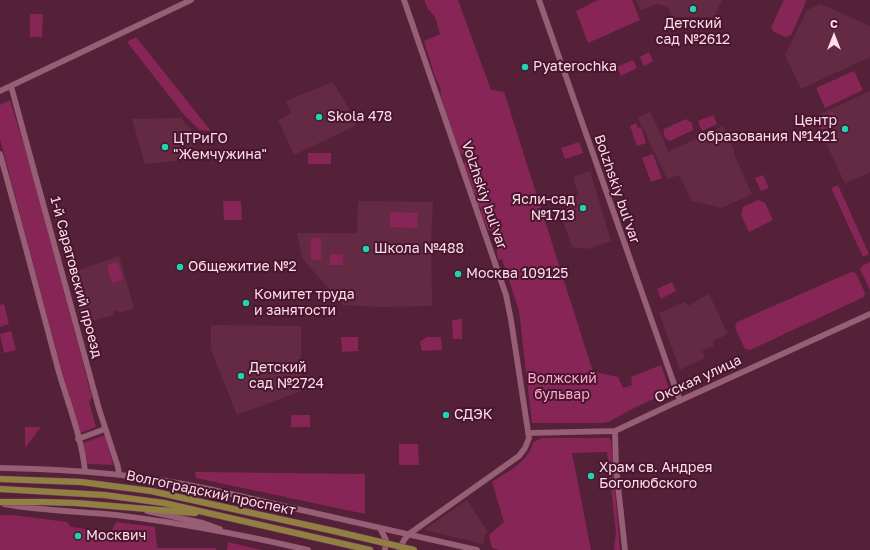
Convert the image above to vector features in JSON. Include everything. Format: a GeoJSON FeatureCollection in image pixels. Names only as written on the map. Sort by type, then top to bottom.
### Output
{"type":"FeatureCollection","features":[{"type":"Feature","properties":{"kind":"main road"},"geometry":{"type":"LineString","coordinates":[[0,91],[191,0]]}},
{"type":"Feature","properties":{"kind":"main road","name":"Volzhskiy bul'var"},"geometry":{"type":"LineString","coordinates":[[404,0],[506,295],[529,433],[528,444],[520,456],[409,534]]}},
{"type":"Feature","properties":{"kind":"main road"},"geometry":{"type":"LineString","coordinates":[[539,0],[680,401]]}},
{"type":"Feature","properties":{"kind":"main road","name":"1-й Саратовский проезд"},"geometry":{"type":"LineString","coordinates":[[11,86],[119,474]]}},
{"type":"Feature","properties":{"kind":"main road"},"geometry":{"type":"LineString","coordinates":[[0,154],[86,471]]}},
{"type":"Feature","properties":{"kind":"main road","name":"Окская улица"},"geometry":{"type":"LineString","coordinates":[[529,433],[615,431],[870,314]]}},
{"type":"Feature","properties":{"kind":"main road"},"geometry":{"type":"LineString","coordinates":[[78,439],[106,429]]}},
{"type":"Feature","properties":{"kind":"main road"},"geometry":{"type":"LineString","coordinates":[[615,431],[616,467],[624,549]]}},
{"type":"Feature","properties":{"kind":"main road"},"geometry":{"type":"LineString","coordinates":[[0,469],[86,471],[164,480],[209,488],[477,550]]}},
{"type":"Feature","properties":{"kind":"main road","name":"Волгоградский проспект"},"geometry":{"type":"LineString","coordinates":[[0,479],[81,482],[144,490],[186,498],[414,550]]}},
{"type":"Feature","properties":{"kind":"main road","name":"Волгоградский проспект"},"geometry":{"type":"LineString","coordinates":[[0,489],[110,495],[164,503],[370,550]]}},
{"type":"Feature","properties":{"kind":"main road"},"geometry":{"type":"LineString","coordinates":[[0,502],[76,503],[217,515]]}},
{"type":"Feature","properties":{"kind":"main road"},"geometry":{"type":"LineString","coordinates":[[0,502],[16,506],[150,520],[239,534]]}},
{"type":"Feature","properties":{"kind":"main road"},"geometry":{"type":"LineString","coordinates":[[135,509],[203,523],[239,534],[308,550]]}},
{"type":"Feature","properties":{"kind":"main road"},"geometry":{"type":"LineString","coordinates":[[380,528],[386,540],[386,550]]}},
{"type":"Feature","properties":{"kind":"main road"},"geometry":{"type":"LineString","coordinates":[[399,550],[409,534]]}},
{"type":"Feature","properties":{"kind":"shaded area","name":"Детский сад №2612"},"geometry":{"type":"Polygon","coordinates":[[[636,0],[722,0],[714,17],[672,17],[668,7],[657,4],[641,10],[636,0]]]}},
{"type":"Feature","properties":{"kind":"shaded area"},"geometry":{"type":"Polygon","coordinates":[[[821,4],[870,26],[870,57],[801,89],[785,55],[807,10],[821,4]]]}},
{"type":"Feature","properties":{"kind":"shaded area","name":"Skola 478"},"geometry":{"type":"Polygon","coordinates":[[[333,82],[357,125],[294,155],[278,120],[291,113],[286,101],[333,82]]]}},
{"type":"Feature","properties":{"kind":"shaded area","name":"Центр образования №1421"},"geometry":{"type":"Polygon","coordinates":[[[870,91],[870,172],[845,184],[814,117],[870,91]]]}},
{"type":"Feature","properties":{"kind":"shaded area"},"geometry":{"type":"Polygon","coordinates":[[[650,112],[668,152],[723,126],[752,194],[722,208],[692,201],[679,175],[667,179],[638,118],[650,112]]]}},
{"type":"Feature","properties":{"kind":"shaded area","name":"ЦТРиГО \"Жемчужина\""},"geometry":{"type":"Polygon","coordinates":[[[181,118],[196,135],[185,160],[145,164],[132,119],[181,118]]]}},
{"type":"Feature","properties":{"kind":"shaded area","name":"Ясли-сад №1713"},"geometry":{"type":"Polygon","coordinates":[[[590,171],[611,241],[587,249],[572,247],[559,210],[572,205],[570,199],[579,196],[573,177],[590,171]]]}},
{"type":"Feature","properties":{"kind":"shaded area","name":"Школа №488"},"geometry":{"type":"Polygon","coordinates":[[[358,201],[433,202],[431,240],[432,306],[380,307],[343,305],[302,258],[297,233],[357,233],[358,201]]]}},
{"type":"Feature","properties":{"kind":"shaded area"},"geometry":{"type":"Polygon","coordinates":[[[119,256],[134,308],[119,313],[118,310],[113,312],[114,315],[85,323],[82,320],[69,274],[119,256]]]}},
{"type":"Feature","properties":{"kind":"shaded area"},"geometry":{"type":"Polygon","coordinates":[[[709,294],[728,334],[713,341],[714,346],[702,351],[705,358],[680,370],[659,313],[685,302],[688,306],[709,294]]]}},
{"type":"Feature","properties":{"kind":"shaded area"},"geometry":{"type":"Polygon","coordinates":[[[211,325],[301,326],[301,391],[237,415],[211,350],[211,325]]]}},
{"type":"Feature","properties":{"kind":"shaded area"},"geometry":{"type":"Polygon","coordinates":[[[467,500],[488,532],[485,534],[483,544],[424,530],[467,500]]]}},
{"type":"Feature","properties":{"kind":"green space","name":"Волжский бульвар"},"geometry":{"type":"Polygon","coordinates":[[[424,0],[458,0],[491,90],[504,92],[593,372],[618,377],[623,388],[632,385],[631,377],[661,365],[670,391],[624,413],[609,422],[532,423],[519,311],[502,259],[498,259],[496,244],[491,230],[488,230],[481,214],[481,209],[477,204],[477,196],[473,191],[463,165],[466,160],[458,151],[440,93],[441,89],[435,77],[424,41],[440,34],[435,17],[428,9],[424,0]]]}},
{"type":"Feature","properties":{"kind":"green space"},"geometry":{"type":"Polygon","coordinates":[[[598,0],[632,0],[640,20],[588,43],[576,11],[598,0]]]}},
{"type":"Feature","properties":{"kind":"green space"},"geometry":{"type":"Polygon","coordinates":[[[784,0],[805,0],[806,2],[791,35],[786,37],[774,32],[771,27],[784,0]]]}},
{"type":"Feature","properties":{"kind":"green space"},"geometry":{"type":"Polygon","coordinates":[[[30,14],[43,14],[42,37],[30,37],[30,14]]]}},
{"type":"Feature","properties":{"kind":"green space"},"geometry":{"type":"Polygon","coordinates":[[[136,37],[211,131],[200,130],[185,116],[127,42],[136,37]]]}},
{"type":"Feature","properties":{"kind":"green space"},"geometry":{"type":"Polygon","coordinates":[[[649,52],[653,61],[644,66],[640,57],[649,52]]]}},
{"type":"Feature","properties":{"kind":"green space"},"geometry":{"type":"Polygon","coordinates":[[[633,60],[637,68],[621,76],[617,67],[633,60]]]}},
{"type":"Feature","properties":{"kind":"green space"},"geometry":{"type":"Polygon","coordinates":[[[854,71],[863,90],[825,108],[816,88],[854,71]]]}},
{"type":"Feature","properties":{"kind":"green space"},"geometry":{"type":"Polygon","coordinates":[[[10,100],[31,169],[92,397],[89,402],[96,427],[80,433],[0,139],[0,105],[10,100]]]}},
{"type":"Feature","properties":{"kind":"green space"},"geometry":{"type":"Polygon","coordinates":[[[833,112],[837,122],[822,129],[817,120],[833,112]]]}},
{"type":"Feature","properties":{"kind":"green space"},"geometry":{"type":"Polygon","coordinates":[[[713,115],[717,124],[702,131],[698,121],[713,115]]]}},
{"type":"Feature","properties":{"kind":"green space"},"geometry":{"type":"Polygon","coordinates":[[[686,119],[692,123],[693,130],[670,141],[665,138],[664,129],[686,119]]]}},
{"type":"Feature","properties":{"kind":"green space"},"geometry":{"type":"Polygon","coordinates":[[[636,123],[638,128],[641,127],[646,143],[637,146],[630,126],[636,123]]]}},
{"type":"Feature","properties":{"kind":"green space"},"geometry":{"type":"Polygon","coordinates":[[[579,142],[583,153],[565,159],[561,148],[579,142]]]}},
{"type":"Feature","properties":{"kind":"green space"},"geometry":{"type":"Polygon","coordinates":[[[308,153],[331,153],[331,164],[308,164],[308,153]]]}},
{"type":"Feature","properties":{"kind":"green space"},"geometry":{"type":"Polygon","coordinates":[[[653,154],[662,178],[651,182],[642,158],[653,154]]]}},
{"type":"Feature","properties":{"kind":"green space"},"geometry":{"type":"Polygon","coordinates":[[[763,175],[769,188],[761,191],[755,178],[763,175]]]}},
{"type":"Feature","properties":{"kind":"green space"},"geometry":{"type":"Polygon","coordinates":[[[838,185],[869,254],[863,257],[831,188],[838,185]]]}},
{"type":"Feature","properties":{"kind":"green space"},"geometry":{"type":"Polygon","coordinates":[[[758,200],[765,203],[773,220],[749,232],[741,215],[743,207],[758,200]]]}},
{"type":"Feature","properties":{"kind":"green space"},"geometry":{"type":"Polygon","coordinates":[[[223,201],[241,201],[242,220],[224,220],[223,201]]]}},
{"type":"Feature","properties":{"kind":"green space"},"geometry":{"type":"Polygon","coordinates":[[[390,212],[418,213],[417,228],[390,227],[390,212]]]}},
{"type":"Feature","properties":{"kind":"green space"},"geometry":{"type":"Polygon","coordinates":[[[311,238],[321,238],[321,260],[311,260],[311,238]]]}},
{"type":"Feature","properties":{"kind":"green space"},"geometry":{"type":"Polygon","coordinates":[[[330,254],[343,254],[343,265],[330,265],[330,254]]]}},
{"type":"Feature","properties":{"kind":"green space"},"geometry":{"type":"Polygon","coordinates":[[[118,262],[123,280],[112,283],[107,265],[118,262]]]}},
{"type":"Feature","properties":{"kind":"green space"},"geometry":{"type":"Polygon","coordinates":[[[870,262],[870,290],[860,269],[862,266],[870,262]]]}},
{"type":"Feature","properties":{"kind":"green space"},"geometry":{"type":"Polygon","coordinates":[[[851,272],[856,273],[865,293],[864,297],[750,350],[745,349],[735,328],[737,322],[851,272]]]}},
{"type":"Feature","properties":{"kind":"green space"},"geometry":{"type":"Polygon","coordinates":[[[672,282],[676,291],[661,299],[657,289],[672,282]]]}},
{"type":"Feature","properties":{"kind":"green space"},"geometry":{"type":"Polygon","coordinates":[[[4,304],[9,324],[0,327],[0,305],[4,304]]]}},
{"type":"Feature","properties":{"kind":"green space"},"geometry":{"type":"Polygon","coordinates":[[[462,319],[462,339],[453,339],[452,320],[462,319]]]}},
{"type":"Feature","properties":{"kind":"green space"},"geometry":{"type":"Polygon","coordinates":[[[11,331],[16,350],[4,353],[0,334],[11,331]]]}},
{"type":"Feature","properties":{"kind":"green space"},"geometry":{"type":"Polygon","coordinates":[[[341,337],[358,337],[358,351],[342,352],[341,337]]]}},
{"type":"Feature","properties":{"kind":"green space"},"geometry":{"type":"Polygon","coordinates":[[[427,337],[441,337],[442,350],[422,351],[420,342],[427,337]]]}},
{"type":"Feature","properties":{"kind":"green space"},"geometry":{"type":"Polygon","coordinates":[[[291,415],[310,415],[310,427],[291,427],[291,415]]]}},
{"type":"Feature","properties":{"kind":"green space"},"geometry":{"type":"Polygon","coordinates":[[[25,427],[41,427],[25,448],[25,427]]]}},
{"type":"Feature","properties":{"kind":"green space"},"geometry":{"type":"Polygon","coordinates":[[[105,435],[113,465],[88,464],[83,443],[105,435]]]}},
{"type":"Feature","properties":{"kind":"green space"},"geometry":{"type":"Polygon","coordinates":[[[542,438],[609,438],[611,440],[620,550],[614,550],[616,532],[607,452],[572,453],[591,550],[500,550],[492,548],[489,535],[504,522],[492,482],[517,466],[531,449],[533,442],[542,438]]]}},
{"type":"Feature","properties":{"kind":"green space"},"geometry":{"type":"Polygon","coordinates":[[[399,444],[418,444],[419,465],[399,465],[399,444]]]}},
{"type":"Feature","properties":{"kind":"green space"},"geometry":{"type":"Polygon","coordinates":[[[195,472],[365,474],[365,514],[196,478],[195,472]]]}},
{"type":"Feature","properties":{"kind":"green space","name":"Москвич"},"geometry":{"type":"Polygon","coordinates":[[[0,515],[12,515],[67,522],[71,527],[111,532],[116,522],[155,527],[157,548],[216,548],[216,550],[0,550],[0,515]]]}},
{"type":"Feature","properties":{"kind":"green space"},"geometry":{"type":"Polygon","coordinates":[[[228,542],[262,550],[227,550],[228,542]]]}},
{"type":"Feature","properties":{"kind":"place","name":"Детский сад №2612"},"geometry":{"type":"Point","coordinates":[693,9]}},
{"type":"Feature","properties":{"kind":"place","name":"Pyaterochka"},"geometry":{"type":"Point","coordinates":[525,67]}},
{"type":"Feature","properties":{"kind":"place","name":"Skola 478"},"geometry":{"type":"Point","coordinates":[319,117]}},
{"type":"Feature","properties":{"kind":"place","name":"Центр образования №1421"},"geometry":{"type":"Point","coordinates":[845,129]}},
{"type":"Feature","properties":{"kind":"place","name":"ЦТРиГО \"Жемчужина\""},"geometry":{"type":"Point","coordinates":[165,147]}},
{"type":"Feature","properties":{"kind":"place","name":"Ясли-сад №1713"},"geometry":{"type":"Point","coordinates":[583,208]}},
{"type":"Feature","properties":{"kind":"place","name":"Школа №488"},"geometry":{"type":"Point","coordinates":[366,249]}},
{"type":"Feature","properties":{"kind":"place","name":"Общежитие №2"},"geometry":{"type":"Point","coordinates":[180,267]}},
{"type":"Feature","properties":{"kind":"place","name":"Москва 109125"},"geometry":{"type":"Point","coordinates":[458,274]}},
{"type":"Feature","properties":{"kind":"place","name":"Комитет труда и занятости"},"geometry":{"type":"Point","coordinates":[246,303]}},
{"type":"Feature","properties":{"kind":"place","name":"Детский сад №2724"},"geometry":{"type":"Point","coordinates":[241,376]}},
{"type":"Feature","properties":{"kind":"place","name":"СДЭК"},"geometry":{"type":"Point","coordinates":[446,415]}},
{"type":"Feature","properties":{"kind":"place","name":"Храм св. Андрея Боголюбского"},"geometry":{"type":"Point","coordinates":[591,476]}},
{"type":"Feature","properties":{"kind":"place","name":"Москвич"},"geometry":{"type":"Point","coordinates":[78,536]}}]}
